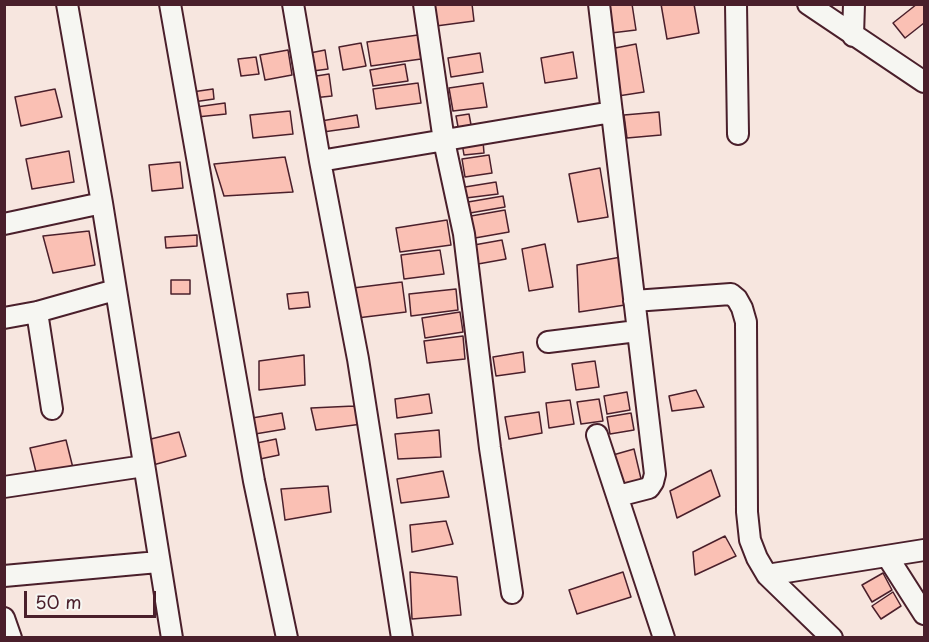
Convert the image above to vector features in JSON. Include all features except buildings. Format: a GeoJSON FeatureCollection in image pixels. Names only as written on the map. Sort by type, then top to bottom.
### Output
{"type":"FeatureCollection","features":[{"type":"Feature","properties":{"kind":"street"},"geometry":{"type":"LineString","coordinates":[[68,4],[172,638]]}},
{"type":"Feature","properties":{"kind":"street"},"geometry":{"type":"LineString","coordinates":[[170,4],[254,481],[287,638]]}},
{"type":"Feature","properties":{"kind":"street"},"geometry":{"type":"LineString","coordinates":[[292,4],[357,359],[402,638]]}},
{"type":"Feature","properties":{"kind":"street"},"geometry":{"type":"LineString","coordinates":[[424,4],[444,141],[464,234],[490,448],[512,593]]}},
{"type":"Feature","properties":{"kind":"street"},"geometry":{"type":"LineString","coordinates":[[599,4],[655,474],[649,488],[618,496]]}},
{"type":"Feature","properties":{"kind":"street"},"geometry":{"type":"LineString","coordinates":[[736,4],[738,134]]}},
{"type":"Feature","properties":{"kind":"street"},"geometry":{"type":"LineString","coordinates":[[808,4],[924,82]]}},
{"type":"Feature","properties":{"kind":"street"},"geometry":{"type":"LineString","coordinates":[[853,36],[854,4]]}},
{"type":"Feature","properties":{"kind":"street"},"geometry":{"type":"LineString","coordinates":[[320,161],[612,112]]}},
{"type":"Feature","properties":{"kind":"street"},"geometry":{"type":"LineString","coordinates":[[4,224],[102,203]]}},
{"type":"Feature","properties":{"kind":"street"},"geometry":{"type":"LineString","coordinates":[[4,318],[37,312],[115,290]]}},
{"type":"Feature","properties":{"kind":"street"},"geometry":{"type":"LineString","coordinates":[[634,301],[731,294],[737,298],[746,322],[747,512],[750,540],[767,575],[828,636]]}},
{"type":"Feature","properties":{"kind":"street"},"geometry":{"type":"LineString","coordinates":[[37,312],[52,409]]}},
{"type":"Feature","properties":{"kind":"street"},"geometry":{"type":"LineString","coordinates":[[548,342],[638,331]]}},
{"type":"Feature","properties":{"kind":"street"},"geometry":{"type":"LineString","coordinates":[[597,435],[664,638]]}},
{"type":"Feature","properties":{"kind":"street"},"geometry":{"type":"LineString","coordinates":[[4,487],[144,466]]}},
{"type":"Feature","properties":{"kind":"street"},"geometry":{"type":"LineString","coordinates":[[767,575],[924,550]]}},
{"type":"Feature","properties":{"kind":"street"},"geometry":{"type":"LineString","coordinates":[[887,556],[924,615]]}},
{"type":"Feature","properties":{"kind":"street"},"geometry":{"type":"LineString","coordinates":[[4,576],[158,562]]}},
{"type":"Feature","properties":{"kind":"street"},"geometry":{"type":"LineString","coordinates":[[4,618],[11,638]]}}]}
